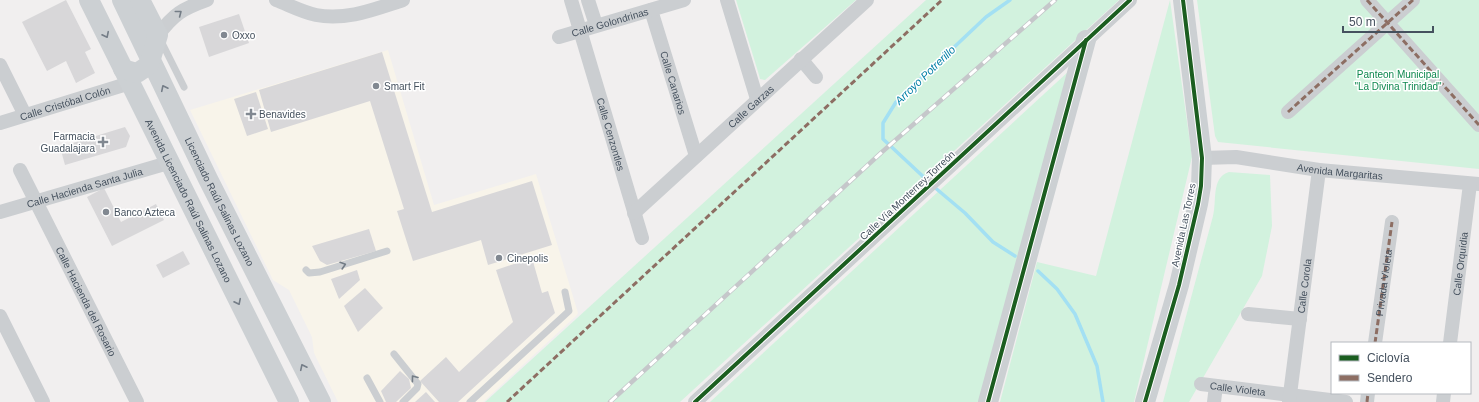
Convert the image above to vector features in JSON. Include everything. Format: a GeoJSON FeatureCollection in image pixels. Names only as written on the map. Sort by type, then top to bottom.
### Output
{"type":"FeatureCollection","features":[{"type":"Feature","properties":{"kind":"main road","name":"Avenida Licenciado Raúl Salinas Lozano"},"geometry":{"type":"LineString","coordinates":[[89,0],[168,162],[289,402]]}},
{"type":"Feature","properties":{"kind":"main road","name":"Licenciado Raúl Salinas Lozano"},"geometry":{"type":"LineString","coordinates":[[122,0],[208,179],[320,402]]}},
{"type":"Feature","properties":{"kind":"main road"},"geometry":{"type":"LineString","coordinates":[[126,76],[145,69],[151,61],[158,35],[140,0]]}},
{"type":"Feature","properties":{"kind":"main road","name":"Avenida Las Torres"},"geometry":{"type":"LineString","coordinates":[[1145,402],[1179,285],[1198,204],[1202,158],[1183,0]]}},
{"type":"Feature","properties":{"kind":"main road"},"geometry":{"type":"LineString","coordinates":[[988,402],[1086,40]]}},
{"type":"Feature","properties":{"kind":"main road"},"geometry":{"type":"LineString","coordinates":[[126,76],[141,81],[149,86],[190,167],[198,176],[208,179]]}},
{"type":"Feature","properties":{"kind":"street"},"geometry":{"type":"LineString","coordinates":[[158,35],[175,15],[185,8],[207,0]]}},
{"type":"Feature","properties":{"kind":"street"},"geometry":{"type":"LineString","coordinates":[[276,0],[317,15],[337,16],[361,14],[404,0]]}},
{"type":"Feature","properties":{"kind":"street","name":"Calle Cenzontles"},"geometry":{"type":"LineString","coordinates":[[571,0],[642,238]]}},
{"type":"Feature","properties":{"kind":"street"},"geometry":{"type":"LineString","coordinates":[[588,0],[596,26]]}},
{"type":"Feature","properties":{"kind":"street","name":"Calle Golondrinas"},"geometry":{"type":"LineString","coordinates":[[559,37],[684,0]]}},
{"type":"Feature","properties":{"kind":"street"},"geometry":{"type":"LineString","coordinates":[[727,0],[757,99]]}},
{"type":"Feature","properties":{"kind":"street","name":"Calle Garzas"},"geometry":{"type":"LineString","coordinates":[[634,213],[867,0]]}},
{"type":"Feature","properties":{"kind":"street","name":"Calle Vía Monterrey-Torreón"},"geometry":{"type":"LineString","coordinates":[[695,402],[1130,0]]}},
{"type":"Feature","properties":{"kind":"street"},"geometry":{"type":"LineString","coordinates":[[1367,0],[1479,125]]}},
{"type":"Feature","properties":{"kind":"street"},"geometry":{"type":"LineString","coordinates":[[1288,112],[1413,0]]}},
{"type":"Feature","properties":{"kind":"street","name":"Calle Canarios"},"geometry":{"type":"LineString","coordinates":[[651,10],[696,156]]}},
{"type":"Feature","properties":{"kind":"street"},"geometry":{"type":"LineString","coordinates":[[801,59],[816,77]]}},
{"type":"Feature","properties":{"kind":"street"},"geometry":{"type":"LineString","coordinates":[[0,65],[25,115]]}},
{"type":"Feature","properties":{"kind":"street","name":"Calle Cristóbal Colón"},"geometry":{"type":"LineString","coordinates":[[0,123],[25,115],[126,76]]}},
{"type":"Feature","properties":{"kind":"street","name":"Avenida Margaritas"},"geometry":{"type":"LineString","coordinates":[[1202,158],[1236,157],[1319,170],[1475,184]]}},
{"type":"Feature","properties":{"kind":"street","name":"Calle Hacienda Santa Julia"},"geometry":{"type":"LineString","coordinates":[[0,212],[36,201],[109,184],[168,162]]}},
{"type":"Feature","properties":{"kind":"street","name":"Calle Hacienda del Rosario"},"geometry":{"type":"LineString","coordinates":[[20,170],[137,402]]}},
{"type":"Feature","properties":{"kind":"street","name":"Calle Corola"},"geometry":{"type":"LineString","coordinates":[[1290,399],[1319,170]]}},
{"type":"Feature","properties":{"kind":"street","name":"Calle Orquídia"},"geometry":{"type":"LineString","coordinates":[[1450,342],[1475,184]]}},
{"type":"Feature","properties":{"kind":"street","name":"Privada Violeta"},"geometry":{"type":"LineString","coordinates":[[1375,342],[1392,222]]}},
{"type":"Feature","properties":{"kind":"street"},"geometry":{"type":"LineString","coordinates":[[1248,314],[1300,319]]}},
{"type":"Feature","properties":{"kind":"street"},"geometry":{"type":"LineString","coordinates":[[0,316],[43,402]]}},
{"type":"Feature","properties":{"kind":"street","name":"Calle Violeta"},"geometry":{"type":"LineString","coordinates":[[1201,384],[1290,399],[1346,402]]}},
{"type":"Feature","properties":{"kind":"street"},"geometry":{"type":"LineString","coordinates":[[1214,402],[1216,386]]}},
{"type":"Feature","properties":{"kind":"lane"},"geometry":{"type":"LineString","coordinates":[[158,35],[184,88]]}},
{"type":"Feature","properties":{"kind":"lane"},"geometry":{"type":"LineString","coordinates":[[306,270],[309,273],[320,272],[387,251]]}},
{"type":"Feature","properties":{"kind":"lane"},"geometry":{"type":"LineString","coordinates":[[470,402],[568,311],[564,292]]}},
{"type":"Feature","properties":{"kind":"lane"},"geometry":{"type":"LineString","coordinates":[[394,354],[418,384],[417,388],[403,402]]}},
{"type":"Feature","properties":{"kind":"lane"},"geometry":{"type":"LineString","coordinates":[[367,378],[380,402]]}},
{"type":"Feature","properties":{"kind":"shaded area"},"geometry":{"type":"Polygon","coordinates":[[[388,50],[434,205],[536,174],[578,313],[483,402],[338,402],[314,353],[312,337],[289,290],[273,280],[190,110],[388,50]]]}},
{"type":"Feature","properties":{"kind":"green space"},"geometry":{"type":"Polygon","coordinates":[[[736,0],[856,0],[765,80],[760,79],[736,0]]]}},
{"type":"Feature","properties":{"kind":"green space"},"geometry":{"type":"Polygon","coordinates":[[[926,0],[1119,0],[680,402],[485,402],[926,0]]]}},
{"type":"Feature","properties":{"kind":"green space"},"geometry":{"type":"Polygon","coordinates":[[[1170,0],[1192,157],[1134,402],[1000,402],[1037,262],[1096,276],[1170,0]]]}},
{"type":"Feature","properties":{"kind":"green space","name":"Panteon Municipal \"La Divina Trinidad\""},"geometry":{"type":"Polygon","coordinates":[[[1197,0],[1479,0],[1479,169],[1218,142],[1215,136],[1197,0]]]}},
{"type":"Feature","properties":{"kind":"green space"},"geometry":{"type":"Polygon","coordinates":[[[1069,71],[980,402],[710,402],[1069,71]]]}},
{"type":"Feature","properties":{"kind":"green space"},"geometry":{"type":"Polygon","coordinates":[[[1229,172],[1270,175],[1272,226],[1262,276],[1189,402],[1163,402],[1213,216],[1217,184],[1223,175],[1229,172]]]}},
{"type":"Feature","properties":{"kind":"building"},"geometry":{"type":"Polygon","coordinates":[[[66,0],[91,49],[85,52],[95,73],[76,83],[66,61],[47,71],[22,22],[66,0]]]}},
{"type":"Feature","properties":{"kind":"building","name":"Oxxo"},"geometry":{"type":"Polygon","coordinates":[[[239,14],[249,43],[209,57],[199,27],[239,14]]]}},
{"type":"Feature","properties":{"kind":"building"},"geometry":{"type":"Polygon","coordinates":[[[382,52],[432,212],[532,181],[552,245],[488,265],[481,240],[413,261],[397,211],[404,209],[370,101],[271,132],[259,90],[382,52]]]}},
{"type":"Feature","properties":{"kind":"building","name":"Benavides"},"geometry":{"type":"Polygon","coordinates":[[[256,92],[268,129],[247,136],[234,99],[256,92]]]}},
{"type":"Feature","properties":{"kind":"building","name":"Farmacia Guadalajara"},"geometry":{"type":"Polygon","coordinates":[[[125,127],[130,136],[126,147],[65,165],[60,147],[125,127]]]}},
{"type":"Feature","properties":{"kind":"building","name":"Banco Azteca"},"geometry":{"type":"Polygon","coordinates":[[[104,188],[121,222],[156,204],[164,220],[112,246],[87,197],[104,188]]]}},
{"type":"Feature","properties":{"kind":"building"},"geometry":{"type":"Polygon","coordinates":[[[369,229],[376,251],[327,265],[320,261],[312,246],[369,229]]]}},
{"type":"Feature","properties":{"kind":"building"},"geometry":{"type":"Polygon","coordinates":[[[183,251],[190,264],[163,278],[156,265],[183,251]]]}},
{"type":"Feature","properties":{"kind":"building"},"geometry":{"type":"Polygon","coordinates":[[[532,258],[542,293],[548,291],[555,313],[458,402],[439,402],[420,381],[446,357],[459,372],[513,322],[496,270],[532,258]]]}},
{"type":"Feature","properties":{"kind":"building"},"geometry":{"type":"Polygon","coordinates":[[[357,270],[360,280],[339,299],[331,279],[357,270]]]}},
{"type":"Feature","properties":{"kind":"building"},"geometry":{"type":"Polygon","coordinates":[[[365,288],[383,308],[358,332],[344,306],[365,288]]]}},
{"type":"Feature","properties":{"kind":"building"},"geometry":{"type":"Polygon","coordinates":[[[400,371],[409,379],[411,388],[396,402],[386,402],[381,391],[400,371]]]}},
{"type":"Feature","properties":{"kind":"building"},"geometry":{"type":"Polygon","coordinates":[[[426,392],[435,402],[415,402],[426,392]]]}},
{"type":"Feature","properties":{"kind":"waterway","name":"Arroyo Potrerillo"},"geometry":{"type":"LineString","coordinates":[[929,182],[883,139],[883,123],[896,102],[986,17],[1010,0]]}},
{"type":"Feature","properties":{"kind":"waterway","name":"Arroyo Potrerillo"},"geometry":{"type":"LineString","coordinates":[[933,186],[965,213],[993,242],[1015,256]]}},
{"type":"Feature","properties":{"kind":"waterway","name":"Arroyo Potrerillo"},"geometry":{"type":"LineString","coordinates":[[1038,271],[1057,289],[1075,314],[1097,366],[1103,402]]}},
{"type":"Feature","properties":{"kind":"railway"},"geometry":{"type":"LineString","coordinates":[[610,402],[882,152],[1055,0]]}},
{"type":"Feature","properties":{"kind":"marked path"},"geometry":{"type":"LineString","coordinates":[[507,402],[942,0]]}},
{"type":"Feature","properties":{"kind":"marked path"},"geometry":{"type":"LineString","coordinates":[[1367,0],[1479,125]]}},
{"type":"Feature","properties":{"kind":"marked path"},"geometry":{"type":"LineString","coordinates":[[1288,112],[1413,0]]}},
{"type":"Feature","properties":{"kind":"marked path"},"geometry":{"type":"LineString","coordinates":[[1375,342],[1392,222]]}},
{"type":"Feature","properties":{"kind":"marked path"},"geometry":{"type":"LineString","coordinates":[[1367,402],[1368,394]]}},
{"type":"Feature","properties":{"kind":"cycle path"},"geometry":{"type":"LineString","coordinates":[[695,402],[1130,0]]}},
{"type":"Feature","properties":{"kind":"cycle path"},"geometry":{"type":"LineString","coordinates":[[1145,402],[1179,285],[1201,186],[1202,158],[1183,0]]}},
{"type":"Feature","properties":{"kind":"cycle path"},"geometry":{"type":"LineString","coordinates":[[988,402],[1086,40]]}},
{"type":"Feature","properties":{"kind":"place","name":"Oxxo"},"geometry":{"type":"Point","coordinates":[224,35]}},
{"type":"Feature","properties":{"kind":"place","name":"Smart Fit"},"geometry":{"type":"Point","coordinates":[376,86]}},
{"type":"Feature","properties":{"kind":"place","name":"Benavides"},"geometry":{"type":"Point","coordinates":[251,114]}},
{"type":"Feature","properties":{"kind":"place","name":"Farmacia Guadalajara"},"geometry":{"type":"Point","coordinates":[103,142]}},
{"type":"Feature","properties":{"kind":"place","name":"Banco Azteca"},"geometry":{"type":"Point","coordinates":[106,212]}},
{"type":"Feature","properties":{"kind":"place","name":"Cinepolis"},"geometry":{"type":"Point","coordinates":[499,258]}}]}
